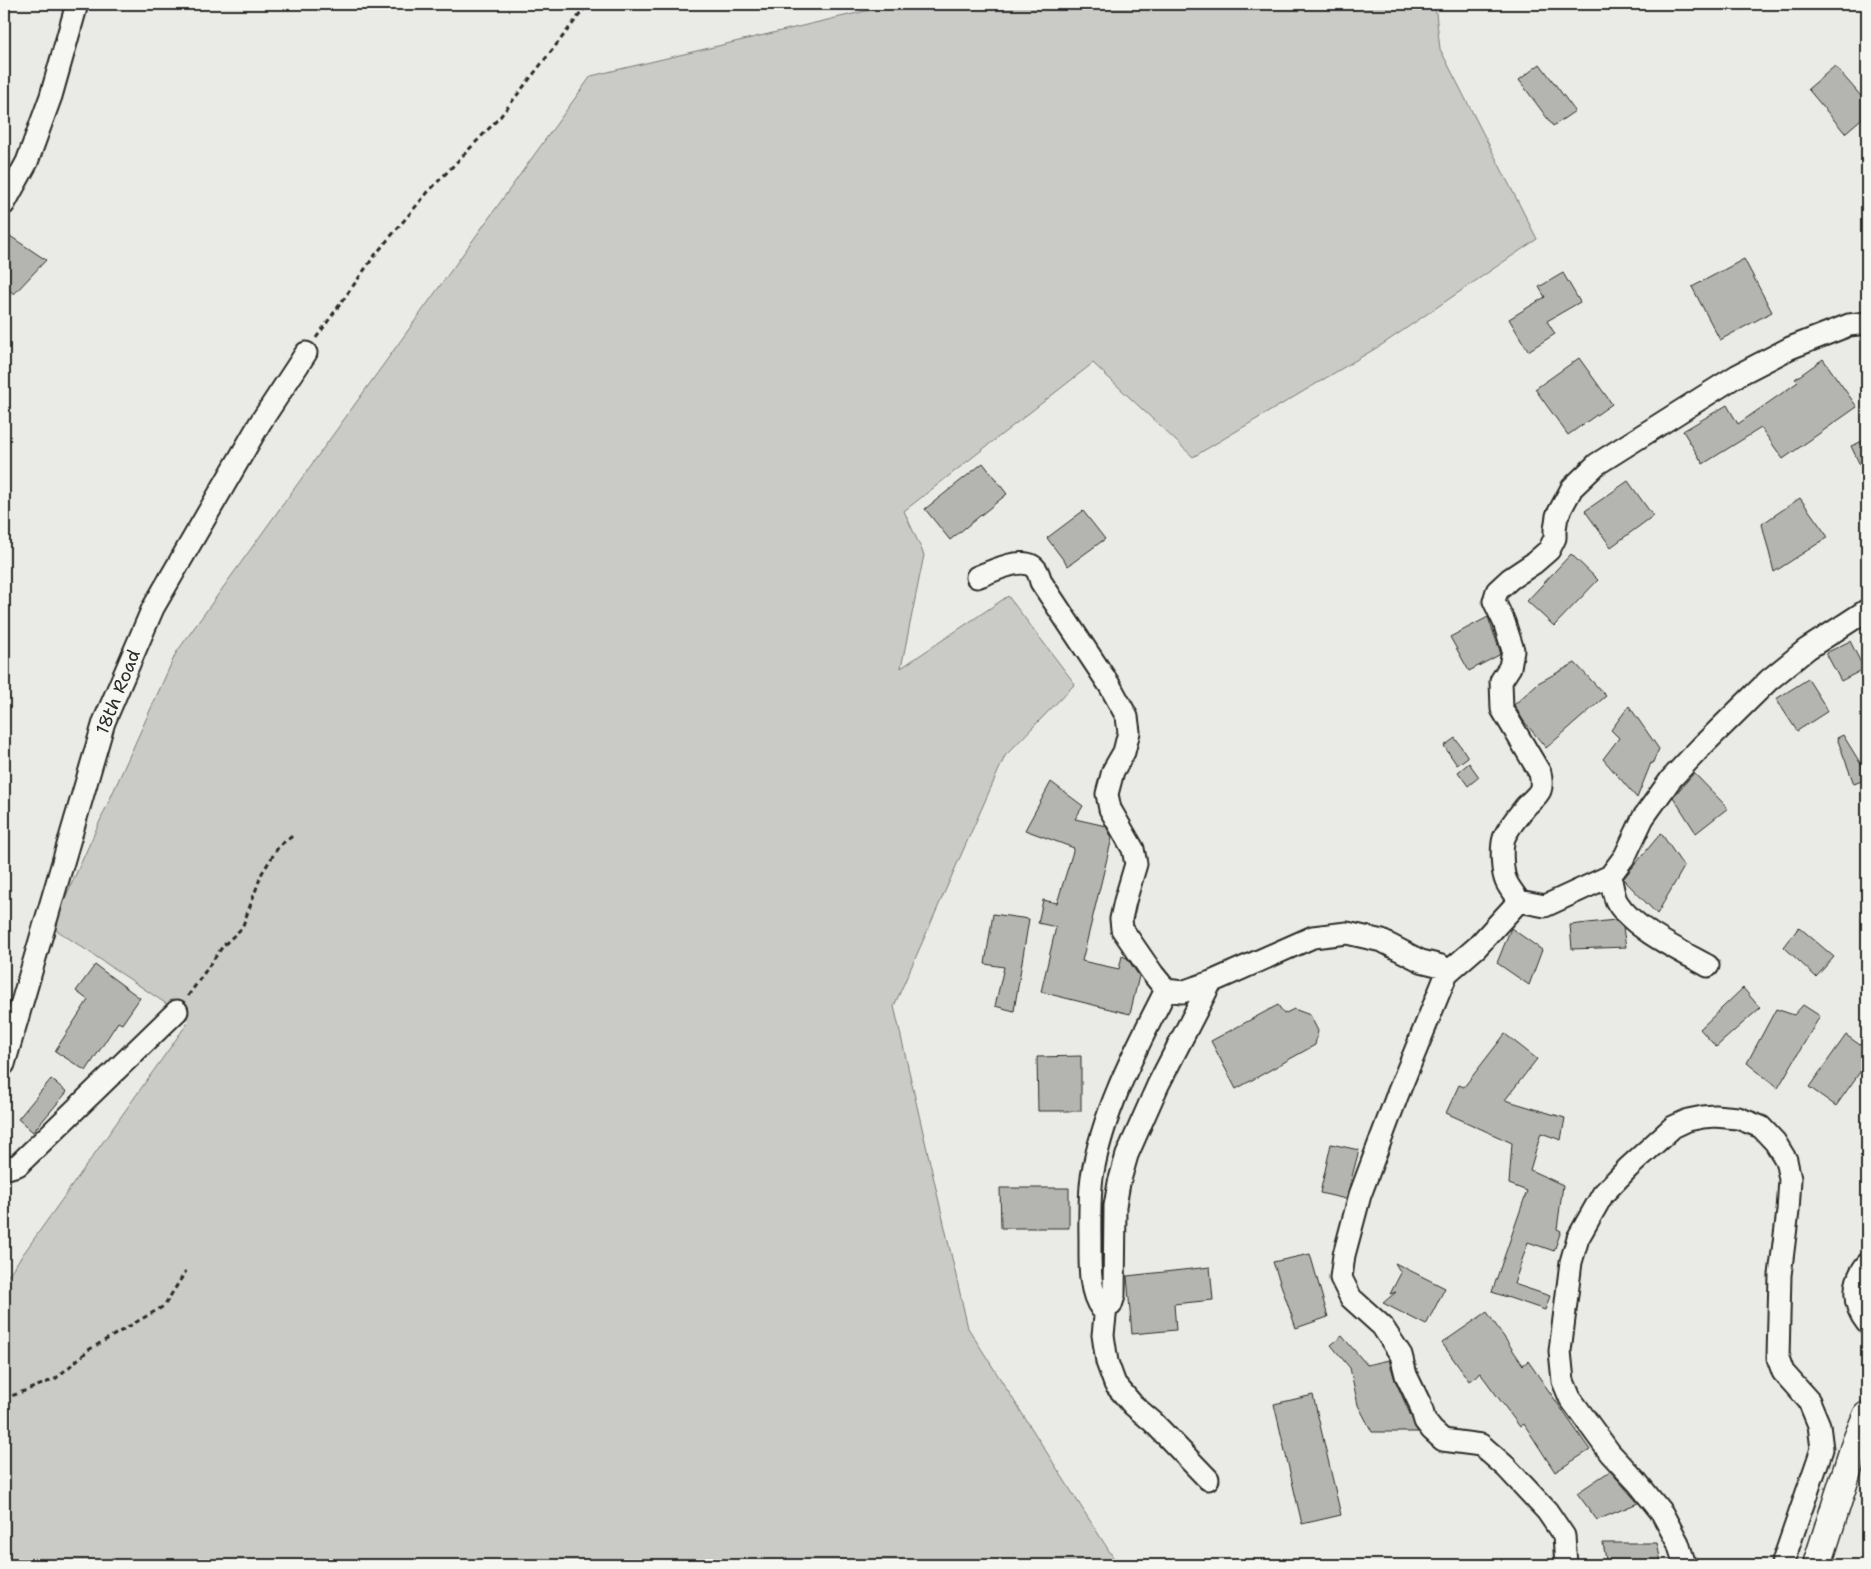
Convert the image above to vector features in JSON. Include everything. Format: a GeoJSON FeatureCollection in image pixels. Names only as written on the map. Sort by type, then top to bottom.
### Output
{"type":"FeatureCollection","features":[{"type":"Feature","properties":{"kind":"main road"},"geometry":{"type":"LineString","coordinates":[[1817,1565],[1856,1443],[1867,1416]]}},
{"type":"Feature","properties":{"kind":"street"},"geometry":{"type":"LineString","coordinates":[[4,204],[27,162],[42,121],[71,30],[77,4]]}},
{"type":"Feature","properties":{"kind":"street"},"geometry":{"type":"LineString","coordinates":[[1867,323],[1849,324],[1790,348],[1738,375],[1597,464],[1572,488],[1557,516],[1555,538],[1550,550],[1510,579],[1497,591],[1494,601],[1504,622],[1513,650],[1510,667],[1501,681],[1502,709],[1540,773],[1542,784],[1539,794],[1526,806],[1504,838],[1502,858],[1506,881],[1519,901],[1545,906],[1610,876],[1625,856],[1643,818],[1671,779],[1700,747],[1769,680],[1807,649],[1867,610]]}},
{"type":"Feature","properties":{"kind":"street","name":"18th Road"},"geometry":{"type":"LineString","coordinates":[[4,1064],[104,722],[153,608],[260,423],[306,353]]}},
{"type":"Feature","properties":{"kind":"street"},"geometry":{"type":"LineString","coordinates":[[977,577],[1013,564],[1029,563],[1037,569],[1041,582],[1110,686],[1126,717],[1129,732],[1124,752],[1113,771],[1107,794],[1110,809],[1133,849],[1136,864],[1124,901],[1121,919],[1122,929],[1166,990],[1182,992],[1211,982],[1313,937],[1347,933],[1382,941],[1421,961],[1441,966],[1446,973]]}},
{"type":"Feature","properties":{"kind":"street"},"geometry":{"type":"LineString","coordinates":[[1610,876],[1616,901],[1629,916],[1649,932],[1708,966]]}},
{"type":"Feature","properties":{"kind":"street"},"geometry":{"type":"LineString","coordinates":[[1519,901],[1477,946],[1446,973],[1360,1195],[1344,1255],[1341,1278],[1352,1298],[1382,1326],[1401,1355],[1406,1374],[1425,1420],[1432,1430],[1443,1440],[1481,1445],[1506,1467],[1547,1511],[1564,1536],[1566,1565]]}},
{"type":"Feature","properties":{"kind":"street"},"geometry":{"type":"LineString","coordinates":[[1166,990],[1120,1084],[1098,1149],[1092,1179],[1090,1246],[1092,1281],[1097,1303],[1101,1308],[1111,1305],[1114,1296],[1115,1206],[1127,1155],[1158,1085],[1211,982]]}},
{"type":"Feature","properties":{"kind":"street"},"geometry":{"type":"LineString","coordinates":[[4,1031],[19,1010]]}},
{"type":"Feature","properties":{"kind":"street"},"geometry":{"type":"LineString","coordinates":[[4,1169],[18,1165],[178,1011]]}},
{"type":"Feature","properties":{"kind":"street"},"geometry":{"type":"LineString","coordinates":[[1685,1565],[1678,1543],[1662,1513],[1638,1482],[1610,1453],[1570,1398],[1563,1381],[1560,1351],[1571,1262],[1578,1238],[1603,1194],[1673,1127],[1688,1120],[1726,1116],[1738,1118],[1761,1127],[1775,1142],[1786,1160],[1790,1179],[1780,1275],[1778,1346],[1780,1365],[1788,1378],[1809,1401],[1820,1425],[1822,1449],[1782,1565]]}},
{"type":"Feature","properties":{"kind":"street"},"geometry":{"type":"LineString","coordinates":[[1867,1264],[1860,1273],[1855,1295],[1862,1316],[1867,1323]]}},
{"type":"Feature","properties":{"kind":"street"},"geometry":{"type":"LineString","coordinates":[[1106,1307],[1103,1335],[1107,1362],[1115,1384],[1133,1405],[1153,1422],[1208,1479]]}},
{"type":"Feature","properties":{"kind":"path"},"geometry":{"type":"LineString","coordinates":[[306,353],[375,254],[428,192],[500,117],[588,4]]}},
{"type":"Feature","properties":{"kind":"path"},"geometry":{"type":"LineString","coordinates":[[178,1011],[223,946],[242,928],[262,874],[279,846],[295,834]]}},
{"type":"Feature","properties":{"kind":"path"},"geometry":{"type":"LineString","coordinates":[[4,1399],[55,1379],[90,1349],[164,1306],[186,1270]]}},
{"type":"Feature","properties":{"kind":"shaded area"},"geometry":{"type":"Polygon","coordinates":[[[895,4],[1435,4],[1440,49],[1537,239],[1383,344],[1193,457],[1093,363],[904,511],[924,555],[901,668],[1008,596],[1075,684],[1005,756],[894,1006],[968,1328],[1118,1565],[4,1565],[4,1281],[189,1021],[52,927],[176,653],[591,76],[895,4]]]}},
{"type":"Feature","properties":{"kind":"building"},"geometry":{"type":"Polygon","coordinates":[[[1540,64],[1575,111],[1553,126],[1519,80],[1540,64]]]}},
{"type":"Feature","properties":{"kind":"building"},"geometry":{"type":"Polygon","coordinates":[[[1835,66],[1867,103],[1867,114],[1845,133],[1808,89],[1835,66]]]}},
{"type":"Feature","properties":{"kind":"building"},"geometry":{"type":"Polygon","coordinates":[[[4,232],[46,260],[14,294],[4,286],[4,232]]]}},
{"type":"Feature","properties":{"kind":"building"},"geometry":{"type":"Polygon","coordinates":[[[1744,259],[1772,312],[1720,340],[1692,287],[1744,259]]]}},
{"type":"Feature","properties":{"kind":"building"},"geometry":{"type":"Polygon","coordinates":[[[1563,273],[1580,302],[1547,321],[1555,334],[1528,351],[1509,319],[1545,297],[1539,287],[1563,273]]]}},
{"type":"Feature","properties":{"kind":"building"},"geometry":{"type":"Polygon","coordinates":[[[1579,358],[1612,404],[1568,435],[1535,389],[1579,358]]]}},
{"type":"Feature","properties":{"kind":"building"},"geometry":{"type":"Polygon","coordinates":[[[1823,359],[1857,407],[1783,459],[1761,428],[1703,464],[1683,431],[1727,405],[1738,424],[1798,382],[1795,379],[1823,359]]]}},
{"type":"Feature","properties":{"kind":"building"},"geometry":{"type":"Polygon","coordinates":[[[1867,439],[1867,480],[1851,446],[1867,439]]]}},
{"type":"Feature","properties":{"kind":"building"},"geometry":{"type":"Polygon","coordinates":[[[983,463],[1007,494],[950,540],[925,509],[983,463]]]}},
{"type":"Feature","properties":{"kind":"building"},"geometry":{"type":"Polygon","coordinates":[[[1628,481],[1653,516],[1611,547],[1585,511],[1628,481]]]}},
{"type":"Feature","properties":{"kind":"building"},"geometry":{"type":"Polygon","coordinates":[[[1800,498],[1828,537],[1774,572],[1762,524],[1800,498]]]}},
{"type":"Feature","properties":{"kind":"building"},"geometry":{"type":"Polygon","coordinates":[[[1083,511],[1105,539],[1068,566],[1047,538],[1083,511]]]}},
{"type":"Feature","properties":{"kind":"building"},"geometry":{"type":"Polygon","coordinates":[[[1571,554],[1598,580],[1554,626],[1527,601],[1571,554]]]}},
{"type":"Feature","properties":{"kind":"building"},"geometry":{"type":"Polygon","coordinates":[[[1488,617],[1500,651],[1499,655],[1469,671],[1450,637],[1488,617]]]}},
{"type":"Feature","properties":{"kind":"building"},"geometry":{"type":"Polygon","coordinates":[[[1850,641],[1864,669],[1841,681],[1826,653],[1850,641]]]}},
{"type":"Feature","properties":{"kind":"building"},"geometry":{"type":"Polygon","coordinates":[[[1575,663],[1606,696],[1546,748],[1523,720],[1514,705],[1538,683],[1575,663]]]}},
{"type":"Feature","properties":{"kind":"building"},"geometry":{"type":"Polygon","coordinates":[[[1808,679],[1828,711],[1797,731],[1776,699],[1808,679]]]}},
{"type":"Feature","properties":{"kind":"building"},"geometry":{"type":"Polygon","coordinates":[[[1629,706],[1659,749],[1651,763],[1637,798],[1603,759],[1619,738],[1611,730],[1629,706]]]}},
{"type":"Feature","properties":{"kind":"building"},"geometry":{"type":"Polygon","coordinates":[[[1843,735],[1867,774],[1867,779],[1854,784],[1837,738],[1843,735]]]}},
{"type":"Feature","properties":{"kind":"building"},"geometry":{"type":"Polygon","coordinates":[[[1455,738],[1468,757],[1457,765],[1444,746],[1455,738]]]}},
{"type":"Feature","properties":{"kind":"building"},"geometry":{"type":"Polygon","coordinates":[[[1469,763],[1479,777],[1468,786],[1458,772],[1469,763]]]}},
{"type":"Feature","properties":{"kind":"building"},"geometry":{"type":"Polygon","coordinates":[[[1694,773],[1728,808],[1696,833],[1673,797],[1694,773]]]}},
{"type":"Feature","properties":{"kind":"building"},"geometry":{"type":"Polygon","coordinates":[[[1051,782],[1083,806],[1075,819],[1106,826],[1112,838],[1082,961],[1119,969],[1122,956],[1127,958],[1139,976],[1130,1014],[1041,992],[1056,927],[1038,923],[1043,900],[1057,903],[1074,848],[1025,830],[1051,782]]]}},
{"type":"Feature","properties":{"kind":"building"},"geometry":{"type":"Polygon","coordinates":[[[1661,833],[1684,867],[1657,914],[1623,879],[1661,833]]]}},
{"type":"Feature","properties":{"kind":"building"},"geometry":{"type":"Polygon","coordinates":[[[993,914],[1029,919],[1014,1011],[995,1006],[1004,967],[985,964],[993,914]]]}},
{"type":"Feature","properties":{"kind":"building"},"geometry":{"type":"Polygon","coordinates":[[[1615,920],[1623,928],[1626,947],[1572,949],[1570,925],[1615,920]]]}},
{"type":"Feature","properties":{"kind":"building"},"geometry":{"type":"Polygon","coordinates":[[[1799,927],[1834,957],[1816,977],[1784,947],[1799,927]]]}},
{"type":"Feature","properties":{"kind":"building"},"geometry":{"type":"Polygon","coordinates":[[[1511,928],[1542,950],[1529,985],[1497,963],[1511,928]]]}},
{"type":"Feature","properties":{"kind":"building"},"geometry":{"type":"Polygon","coordinates":[[[95,965],[140,998],[122,1024],[118,1022],[86,1071],[55,1051],[88,1000],[76,991],[95,965]]]}},
{"type":"Feature","properties":{"kind":"building"},"geometry":{"type":"Polygon","coordinates":[[[1743,988],[1760,1008],[1716,1047],[1700,1029],[1743,988]]]}},
{"type":"Feature","properties":{"kind":"building"},"geometry":{"type":"Polygon","coordinates":[[[1278,1005],[1284,1014],[1294,1009],[1310,1015],[1318,1031],[1315,1045],[1236,1089],[1211,1041],[1278,1005]]]}},
{"type":"Feature","properties":{"kind":"building"},"geometry":{"type":"Polygon","coordinates":[[[1803,1005],[1820,1016],[1778,1088],[1747,1063],[1776,1009],[1794,1015],[1803,1005]]]}},
{"type":"Feature","properties":{"kind":"building"},"geometry":{"type":"Polygon","coordinates":[[[1505,1034],[1537,1059],[1505,1100],[1565,1118],[1561,1140],[1541,1133],[1530,1170],[1563,1185],[1557,1229],[1561,1231],[1554,1251],[1528,1242],[1514,1284],[1550,1296],[1545,1310],[1492,1292],[1527,1191],[1509,1184],[1512,1143],[1446,1113],[1459,1085],[1464,1087],[1505,1034]]]}},
{"type":"Feature","properties":{"kind":"building"},"geometry":{"type":"Polygon","coordinates":[[[1846,1035],[1867,1050],[1867,1062],[1836,1106],[1809,1087],[1846,1035]]]}},
{"type":"Feature","properties":{"kind":"building"},"geometry":{"type":"Polygon","coordinates":[[[1081,1056],[1081,1111],[1038,1111],[1037,1057],[1081,1056]]]}},
{"type":"Feature","properties":{"kind":"building"},"geometry":{"type":"Polygon","coordinates":[[[51,1079],[67,1092],[33,1132],[18,1119],[51,1079]]]}},
{"type":"Feature","properties":{"kind":"building"},"geometry":{"type":"Polygon","coordinates":[[[1331,1144],[1359,1150],[1346,1199],[1320,1193],[1331,1144]]]}},
{"type":"Feature","properties":{"kind":"building"},"geometry":{"type":"Polygon","coordinates":[[[1000,1188],[1069,1188],[1069,1228],[1001,1228],[1000,1188]]]}},
{"type":"Feature","properties":{"kind":"building"},"geometry":{"type":"Polygon","coordinates":[[[1310,1254],[1328,1317],[1296,1328],[1273,1262],[1310,1254]]]}},
{"type":"Feature","properties":{"kind":"building"},"geometry":{"type":"Polygon","coordinates":[[[1395,1263],[1445,1288],[1426,1325],[1383,1303],[1396,1292],[1390,1294],[1401,1273],[1395,1263]]]}},
{"type":"Feature","properties":{"kind":"building"},"geometry":{"type":"Polygon","coordinates":[[[1210,1267],[1213,1300],[1174,1304],[1176,1330],[1132,1334],[1127,1276],[1210,1267]]]}},
{"type":"Feature","properties":{"kind":"building"},"geometry":{"type":"Polygon","coordinates":[[[1487,1312],[1523,1365],[1528,1361],[1590,1450],[1555,1472],[1524,1424],[1520,1427],[1480,1373],[1469,1381],[1442,1343],[1487,1312]]]}},
{"type":"Feature","properties":{"kind":"building"},"geometry":{"type":"Polygon","coordinates":[[[1342,1336],[1367,1365],[1389,1360],[1395,1380],[1418,1432],[1372,1432],[1358,1405],[1350,1368],[1331,1345],[1342,1336]]]}},
{"type":"Feature","properties":{"kind":"building"},"geometry":{"type":"Polygon","coordinates":[[[1313,1395],[1341,1515],[1302,1524],[1274,1404],[1313,1395]]]}},
{"type":"Feature","properties":{"kind":"building"},"geometry":{"type":"Polygon","coordinates":[[[1610,1471],[1638,1503],[1597,1520],[1577,1493],[1610,1471]]]}},
{"type":"Feature","properties":{"kind":"building"},"geometry":{"type":"Polygon","coordinates":[[[1603,1543],[1657,1543],[1661,1562],[1624,1562],[1624,1565],[1607,1565],[1603,1543]]]}}]}
